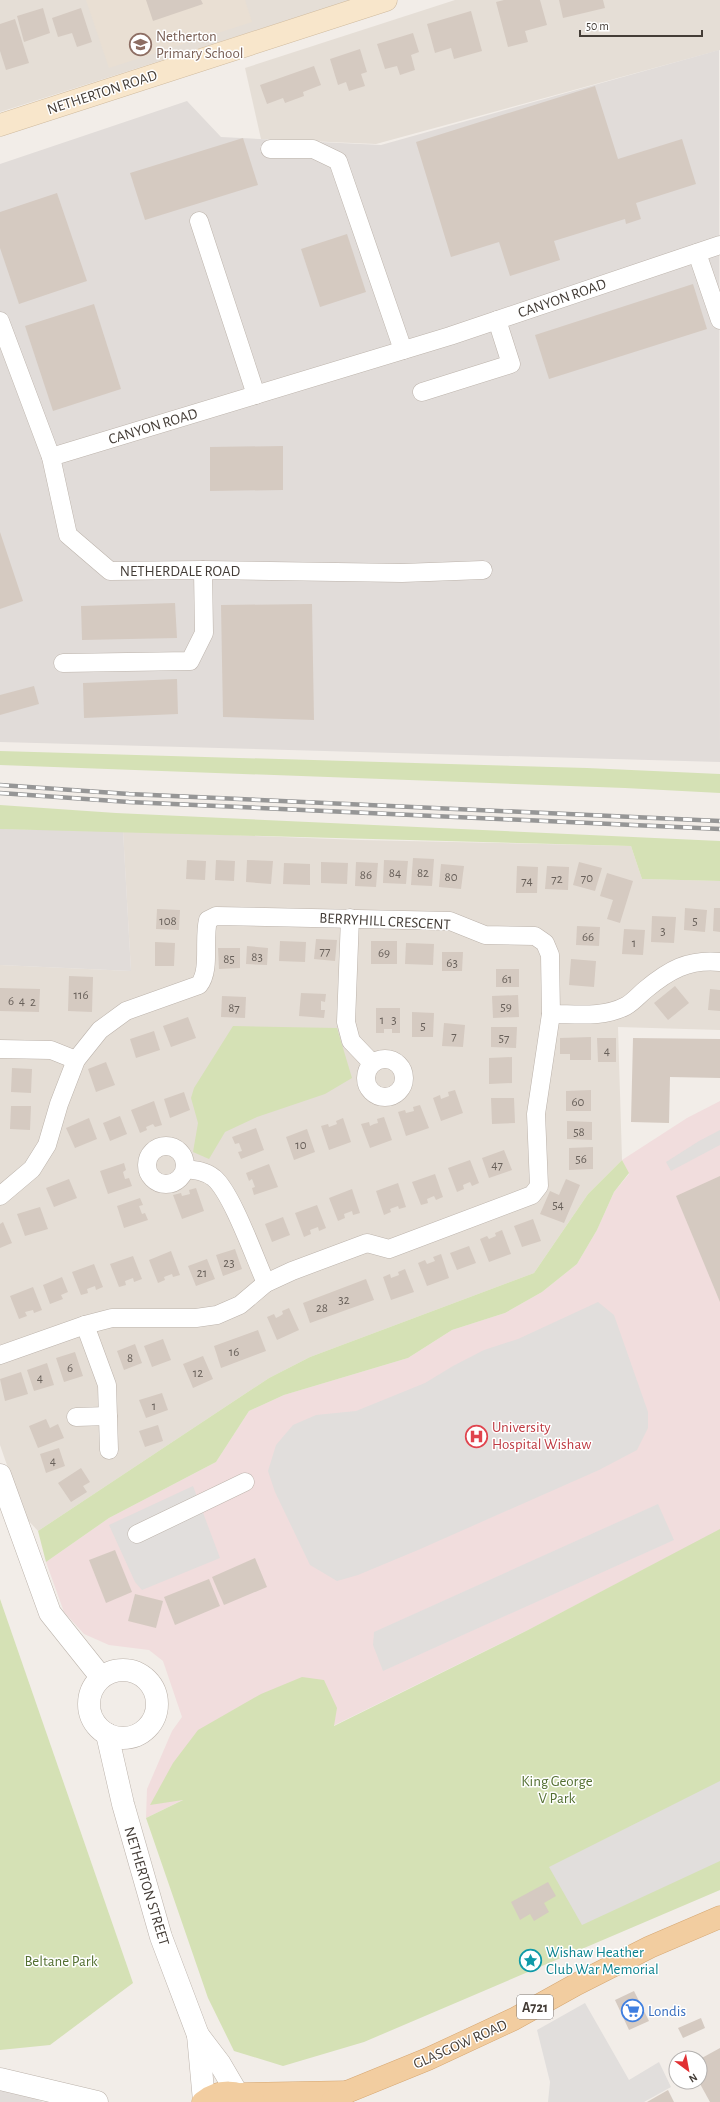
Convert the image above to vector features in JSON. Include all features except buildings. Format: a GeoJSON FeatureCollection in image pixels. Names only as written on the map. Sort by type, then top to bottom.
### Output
{"type":"FeatureCollection","features":[{"type":"Feature","properties":{"kind":"main road","name":"NETHERTON ROAD"},"geometry":{"type":"LineString","coordinates":[[0,125],[386,0]]}},
{"type":"Feature","properties":{"kind":"main road","name":"GLASGOW ROAD"},"geometry":{"type":"LineString","coordinates":[[204,2101],[216,2094],[245,2096],[340,2097],[507,2023],[582,1981],[650,1946],[720,1917]]}},
{"type":"Feature","properties":{"kind":"street"},"geometry":{"type":"LineString","coordinates":[[270,149],[313,150],[338,161],[403,350]]}},
{"type":"Feature","properties":{"kind":"street"},"geometry":{"type":"LineString","coordinates":[[198,221],[256,395]]}},
{"type":"Feature","properties":{"kind":"street","name":"CANYON ROAD"},"geometry":{"type":"LineString","coordinates":[[51,457],[403,350],[720,245]]}},
{"type":"Feature","properties":{"kind":"street"},"geometry":{"type":"LineString","coordinates":[[698,253],[720,320]]}},
{"type":"Feature","properties":{"kind":"street"},"geometry":{"type":"LineString","coordinates":[[422,392],[511,364],[497,320]]}},
{"type":"Feature","properties":{"kind":"street","name":"NETHERDALE ROAD"},"geometry":{"type":"LineString","coordinates":[[0,321],[51,457],[68,535],[110,571],[204,570],[402,572],[483,570]]}},
{"type":"Feature","properties":{"kind":"street"},"geometry":{"type":"LineString","coordinates":[[63,663],[190,661],[204,633],[204,570]]}},
{"type":"Feature","properties":{"kind":"street","name":"BERRYHILL CRESCENT"},"geometry":{"type":"LineString","coordinates":[[0,1196],[32,1169],[47,1145],[59,1104],[76,1060],[100,1030],[126,1010],[154,1000],[191,990],[199,985],[205,975],[205,930],[208,920],[212,918],[226,915],[450,921],[485,935],[535,936],[545,943],[550,955],[551,1014],[536,1114],[539,1186],[532,1194],[389,1249],[367,1243],[292,1271],[266,1283],[240,1305],[217,1315],[196,1318],[112,1318],[84,1325],[0,1355]]}},
{"type":"Feature","properties":{"kind":"street"},"geometry":{"type":"LineString","coordinates":[[350,918],[346,1022],[351,1041],[372,1063]]}},
{"type":"Feature","properties":{"kind":"street"},"geometry":{"type":"LineString","coordinates":[[551,1014],[602,1015],[627,1006],[663,975],[681,966],[710,961],[720,962]]}},
{"type":"Feature","properties":{"kind":"street"},"geometry":{"type":"LineString","coordinates":[[0,1049],[51,1050],[76,1060]]}},
{"type":"Feature","properties":{"kind":"street"},"geometry":{"type":"LineString","coordinates":[[185,1169],[202,1171],[214,1178],[228,1196],[266,1283]]}},
{"type":"Feature","properties":{"kind":"street"},"geometry":{"type":"LineString","coordinates":[[84,1325],[106,1385],[109,1450]]}},
{"type":"Feature","properties":{"kind":"street"},"geometry":{"type":"LineString","coordinates":[[76,1418],[108,1416]]}},
{"type":"Feature","properties":{"kind":"street"},"geometry":{"type":"LineString","coordinates":[[0,1475],[50,1613],[101,1677]]}},
{"type":"Feature","properties":{"kind":"street"},"geometry":{"type":"LineString","coordinates":[[137,1534],[245,1482]]}},
{"type":"Feature","properties":{"kind":"street"},"geometry":{"type":"LineString","coordinates":[[116,1670],[128,1670],[138,1673],[147,1680],[156,1694],[157,1706],[154,1716],[142,1732],[132,1737],[117,1737],[107,1734],[94,1723],[90,1712],[89,1700],[94,1686],[101,1677],[116,1670]]}},
{"type":"Feature","properties":{"kind":"street","name":"NETHERTON STREET"},"geometry":{"type":"LineString","coordinates":[[107,1734],[122,1804],[161,1937],[198,2035],[204,2101]]}},
{"type":"Feature","properties":{"kind":"street","name":"NETHERTON STREET"},"geometry":{"type":"LineString","coordinates":[[198,2035],[245,2096]]}},
{"type":"Feature","properties":{"kind":"street"},"geometry":{"type":"LineString","coordinates":[[0,2079],[97,2102]]}},
{"type":"Feature","properties":{"kind":"shaded area"},"geometry":{"type":"Polygon","coordinates":[[[0,0],[351,0],[0,112],[0,0]]]}},
{"type":"Feature","properties":{"kind":"shaded area","name":"Netherton Primary School"},"geometry":{"type":"Polygon","coordinates":[[[86,0],[245,0],[252,22],[109,68],[86,0]]]}},
{"type":"Feature","properties":{"kind":"shaded area"},"geometry":{"type":"Polygon","coordinates":[[[455,0],[720,0],[720,50],[376,144],[261,139],[245,68],[455,0]]]}},
{"type":"Feature","properties":{"kind":"shaded area"},"geometry":{"type":"Polygon","coordinates":[[[719,50],[720,762],[0,742],[0,164],[187,101],[221,137],[381,145],[719,50]]]}},
{"type":"Feature","properties":{"kind":"shaded area"},"geometry":{"type":"Polygon","coordinates":[[[0,829],[123,831],[131,971],[0,965],[0,829]]]}},
{"type":"Feature","properties":{"kind":"shaded area"},"geometry":{"type":"Polygon","coordinates":[[[123,831],[361,840],[631,846],[642,879],[720,881],[720,1030],[618,1027],[622,1160],[588,1194],[534,1273],[310,1357],[269,1378],[38,1531],[25,1517],[0,1445],[0,965],[131,971],[123,831]]]}},
{"type":"Feature","properties":{"kind":"shaded area","name":"University Hospital Wishaw"},"geometry":{"type":"Polygon","coordinates":[[[720,1101],[720,1530],[528,1630],[146,1818],[147,1789],[172,1731],[182,1717],[163,1661],[149,1650],[109,1645],[84,1634],[64,1612],[46,1562],[109,1518],[216,1462],[249,1411],[284,1395],[408,1358],[452,1330],[505,1313],[542,1292],[577,1264],[597,1230],[614,1192],[629,1174],[622,1160],[687,1118],[720,1101]]]}},
{"type":"Feature","properties":{"kind":"shaded area"},"geometry":{"type":"Polygon","coordinates":[[[720,1130],[720,1145],[671,1171],[666,1162],[699,1141],[720,1130]]]}},
{"type":"Feature","properties":{"kind":"shaded area"},"geometry":{"type":"Polygon","coordinates":[[[598,1302],[614,1315],[648,1412],[648,1428],[637,1450],[599,1470],[358,1575],[337,1581],[310,1565],[275,1492],[268,1471],[276,1445],[293,1425],[316,1415],[356,1411],[425,1383],[484,1350],[518,1339],[598,1302]]]}},
{"type":"Feature","properties":{"kind":"shaded area"},"geometry":{"type":"Polygon","coordinates":[[[193,1486],[220,1558],[142,1590],[135,1582],[109,1525],[193,1486]]]}},
{"type":"Feature","properties":{"kind":"shaded area"},"geometry":{"type":"Polygon","coordinates":[[[658,1504],[674,1540],[383,1671],[373,1645],[374,1632],[658,1504]]]}},
{"type":"Feature","properties":{"kind":"shaded area"},"geometry":{"type":"Polygon","coordinates":[[[720,1781],[720,1861],[582,1925],[549,1867],[720,1781]]]}},
{"type":"Feature","properties":{"kind":"shaded area"},"geometry":{"type":"Polygon","coordinates":[[[585,2003],[629,2080],[659,2062],[668,2081],[668,2089],[644,2102],[548,2102],[550,2082],[537,2030],[585,2003]]]}},
{"type":"Feature","properties":{"kind":"shaded area"},"geometry":{"type":"Polygon","coordinates":[[[0,2090],[29,2096],[43,2102],[0,2102],[0,2090]]]}},
{"type":"Feature","properties":{"kind":"green space"},"geometry":{"type":"Polygon","coordinates":[[[0,751],[587,768],[720,774],[720,793],[625,788],[0,765],[0,751]]]}},
{"type":"Feature","properties":{"kind":"green space"},"geometry":{"type":"Polygon","coordinates":[[[0,805],[116,813],[720,841],[720,881],[642,879],[631,846],[0,829],[0,805]]]}},
{"type":"Feature","properties":{"kind":"green space"},"geometry":{"type":"Polygon","coordinates":[[[233,1026],[337,1028],[352,1078],[325,1094],[257,1117],[225,1132],[209,1159],[193,1152],[198,1123],[191,1098],[194,1088],[233,1026]]]}},
{"type":"Feature","properties":{"kind":"green space"},"geometry":{"type":"Polygon","coordinates":[[[622,1160],[629,1173],[614,1192],[597,1230],[577,1264],[542,1292],[505,1313],[452,1330],[408,1358],[284,1395],[249,1411],[216,1462],[109,1518],[46,1562],[38,1531],[269,1378],[310,1357],[534,1273],[588,1194],[622,1160]]]}},
{"type":"Feature","properties":{"kind":"green space","name":"King George V Park"},"geometry":{"type":"Polygon","coordinates":[[[720,1529],[720,1890],[364,2042],[283,2066],[234,2051],[208,1998],[146,1818],[183,1800],[150,1805],[173,1763],[198,1730],[261,1694],[302,1677],[324,1680],[337,1708],[334,1726],[528,1630],[720,1529]]]}},
{"type":"Feature","properties":{"kind":"green space","name":"Beltane Park"},"geometry":{"type":"Polygon","coordinates":[[[0,1599],[133,1983],[50,2045],[0,2050],[0,1599]]]}},
{"type":"Feature","properties":{"kind":"railway"},"geometry":{"type":"LineString","coordinates":[[0,785],[129,794],[720,821]]}},
{"type":"Feature","properties":{"kind":"railway"},"geometry":{"type":"LineString","coordinates":[[0,793],[129,802],[720,829]]}},
{"type":"Feature","properties":{"kind":"place","name":"Netherton Primary School"},"geometry":{"type":"Point","coordinates":[141,45]}},
{"type":"Feature","properties":{"kind":"place","name":"University Hospital Wishaw"},"geometry":{"type":"Point","coordinates":[476,1436]}},
{"type":"Feature","properties":{"kind":"place","name":"Wishaw Heather Club War Memorial"},"geometry":{"type":"Point","coordinates":[531,1961]}},
{"type":"Feature","properties":{"kind":"place","name":"Londis"},"geometry":{"type":"Point","coordinates":[632,2011]}}]}
